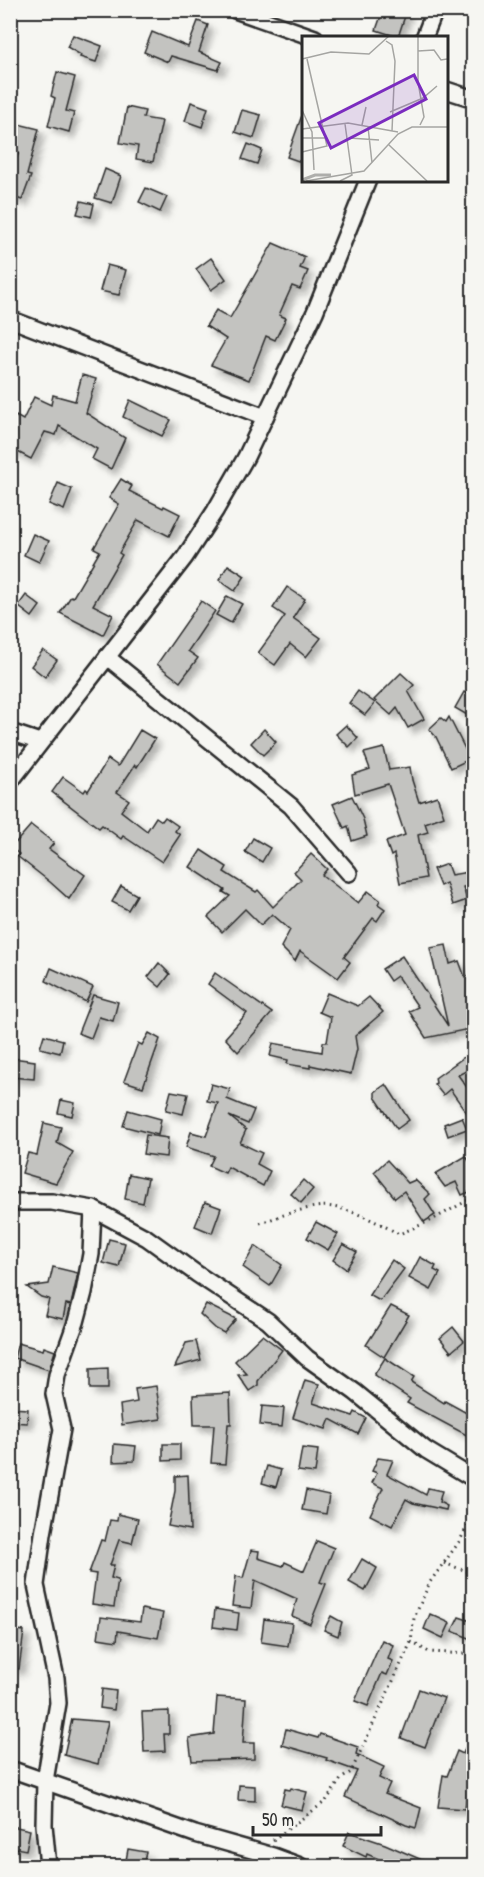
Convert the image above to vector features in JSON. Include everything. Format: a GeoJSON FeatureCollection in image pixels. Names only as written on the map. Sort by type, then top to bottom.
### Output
{"type":"FeatureCollection","features":[{"type":"Feature","properties":{"kind":"street"},"geometry":{"type":"LineString","coordinates":[[235,10],[309,36]]}},
{"type":"Feature","properties":{"kind":"street"},"geometry":{"type":"LineString","coordinates":[[425,36],[435,10]]}},
{"type":"Feature","properties":{"kind":"street"},"geometry":{"type":"LineString","coordinates":[[448,90],[474,99]]}},
{"type":"Feature","properties":{"kind":"street"},"geometry":{"type":"LineString","coordinates":[[10,782],[185,557],[246,457],[315,312],[367,182]]}},
{"type":"Feature","properties":{"kind":"street"},"geometry":{"type":"LineString","coordinates":[[10,319],[265,417]]}},
{"type":"Feature","properties":{"kind":"street"},"geometry":{"type":"LineString","coordinates":[[107,657],[291,806],[350,873]]}},
{"type":"Feature","properties":{"kind":"street"},"geometry":{"type":"LineString","coordinates":[[10,732],[40,742]]}},
{"type":"Feature","properties":{"kind":"street"},"geometry":{"type":"LineString","coordinates":[[10,1202],[52,1202],[93,1209],[147,1238],[268,1321],[307,1358],[355,1392],[426,1450],[474,1479]]}},
{"type":"Feature","properties":{"kind":"street"},"geometry":{"type":"LineString","coordinates":[[48,1866],[44,1825],[45,1781],[58,1702],[56,1678],[36,1585],[62,1429],[54,1394],[57,1375],[84,1292],[91,1254],[93,1209]]}},
{"type":"Feature","properties":{"kind":"street"},"geometry":{"type":"LineString","coordinates":[[10,1769],[195,1834],[257,1851],[300,1866]]}},
{"type":"Feature","properties":{"kind":"path"},"geometry":{"type":"LineString","coordinates":[[260,1223],[296,1211],[332,1206],[376,1221],[399,1234],[430,1221],[474,1197]]}},
{"type":"Feature","properties":{"kind":"path"},"geometry":{"type":"LineString","coordinates":[[257,1851],[326,1801],[341,1779],[351,1772],[411,1642],[414,1618],[430,1582],[459,1542],[474,1514]]}},
{"type":"Feature","properties":{"kind":"path"},"geometry":{"type":"LineString","coordinates":[[444,1563],[474,1574]]}},
{"type":"Feature","properties":{"kind":"path"},"geometry":{"type":"LineString","coordinates":[[411,1642],[429,1652],[469,1654],[474,1652]]}},
{"type":"Feature","properties":{"kind":"building"},"geometry":{"type":"Polygon","coordinates":[[[383,10],[407,10],[398,36],[376,30],[383,10]]]}},
{"type":"Feature","properties":{"kind":"building"},"geometry":{"type":"Polygon","coordinates":[[[198,21],[208,25],[199,52],[222,62],[218,70],[171,56],[168,62],[144,52],[152,32],[188,47],[198,21]]]}},
{"type":"Feature","properties":{"kind":"building"},"geometry":{"type":"Polygon","coordinates":[[[73,35],[102,46],[96,62],[80,57],[81,55],[67,47],[73,35]]]}},
{"type":"Feature","properties":{"kind":"building"},"geometry":{"type":"Polygon","coordinates":[[[57,72],[75,77],[66,111],[74,113],[69,132],[48,126],[55,98],[51,96],[57,72]]]}},
{"type":"Feature","properties":{"kind":"building"},"geometry":{"type":"Polygon","coordinates":[[[191,102],[208,108],[202,127],[185,121],[191,102]]]}},
{"type":"Feature","properties":{"kind":"building"},"geometry":{"type":"Polygon","coordinates":[[[127,107],[145,111],[143,118],[162,121],[153,162],[136,159],[138,146],[120,143],[127,107]]]}},
{"type":"Feature","properties":{"kind":"building"},"geometry":{"type":"Polygon","coordinates":[[[242,110],[261,115],[254,138],[235,132],[242,110]]]}},
{"type":"Feature","properties":{"kind":"building"},"geometry":{"type":"Polygon","coordinates":[[[302,115],[302,162],[287,157],[302,115]]]}},
{"type":"Feature","properties":{"kind":"building"},"geometry":{"type":"Polygon","coordinates":[[[10,122],[39,129],[27,175],[31,176],[22,200],[10,196],[10,176],[19,152],[10,150],[10,122]]]}},
{"type":"Feature","properties":{"kind":"building"},"geometry":{"type":"Polygon","coordinates":[[[248,144],[262,150],[257,164],[242,159],[248,144]]]}},
{"type":"Feature","properties":{"kind":"building"},"geometry":{"type":"Polygon","coordinates":[[[105,169],[121,176],[112,203],[95,198],[105,169]]]}},
{"type":"Feature","properties":{"kind":"building"},"geometry":{"type":"Polygon","coordinates":[[[146,188],[167,197],[160,212],[139,202],[146,188]]]}},
{"type":"Feature","properties":{"kind":"building"},"geometry":{"type":"Polygon","coordinates":[[[81,201],[94,204],[91,217],[77,214],[81,201]]]}},
{"type":"Feature","properties":{"kind":"building"},"geometry":{"type":"Polygon","coordinates":[[[273,243],[305,257],[300,268],[308,271],[300,289],[292,286],[279,315],[286,318],[275,340],[266,336],[249,380],[211,365],[226,339],[206,326],[216,310],[230,318],[273,243]]]}},
{"type":"Feature","properties":{"kind":"building"},"geometry":{"type":"Polygon","coordinates":[[[211,258],[226,279],[211,290],[196,269],[211,258]]]}},
{"type":"Feature","properties":{"kind":"building"},"geometry":{"type":"Polygon","coordinates":[[[107,265],[126,270],[119,295],[100,291],[107,265]]]}},
{"type":"Feature","properties":{"kind":"building"},"geometry":{"type":"Polygon","coordinates":[[[82,375],[96,379],[86,413],[125,438],[111,469],[92,459],[97,449],[59,426],[56,435],[45,432],[31,459],[10,448],[10,426],[16,416],[23,420],[34,397],[51,405],[53,395],[75,401],[82,375]]]}},
{"type":"Feature","properties":{"kind":"building"},"geometry":{"type":"Polygon","coordinates":[[[130,400],[171,420],[162,436],[123,417],[130,400]]]}},
{"type":"Feature","properties":{"kind":"building"},"geometry":{"type":"Polygon","coordinates":[[[121,479],[132,486],[129,491],[180,514],[169,536],[138,520],[119,553],[122,555],[93,605],[113,615],[103,635],[60,613],[71,596],[73,597],[100,551],[94,548],[119,504],[109,498],[121,479]]]}},
{"type":"Feature","properties":{"kind":"building"},"geometry":{"type":"Polygon","coordinates":[[[58,483],[72,489],[64,510],[49,504],[58,483]]]}},
{"type":"Feature","properties":{"kind":"building"},"geometry":{"type":"Polygon","coordinates":[[[33,534],[49,541],[39,562],[24,555],[33,534]]]}},
{"type":"Feature","properties":{"kind":"building"},"geometry":{"type":"Polygon","coordinates":[[[228,565],[245,576],[235,591],[219,580],[228,565]]]}},
{"type":"Feature","properties":{"kind":"building"},"geometry":{"type":"Polygon","coordinates":[[[287,587],[305,599],[293,618],[321,638],[306,657],[290,644],[275,665],[258,653],[285,616],[273,608],[287,587]]]}},
{"type":"Feature","properties":{"kind":"building"},"geometry":{"type":"Polygon","coordinates":[[[26,595],[40,606],[32,617],[18,606],[26,595]]]}},
{"type":"Feature","properties":{"kind":"building"},"geometry":{"type":"Polygon","coordinates":[[[227,596],[242,604],[231,623],[216,615],[227,596]]]}},
{"type":"Feature","properties":{"kind":"building"},"geometry":{"type":"Polygon","coordinates":[[[201,601],[215,611],[188,651],[198,658],[180,682],[157,664],[201,601]]]}},
{"type":"Feature","properties":{"kind":"building"},"geometry":{"type":"Polygon","coordinates":[[[43,650],[57,660],[45,677],[31,666],[43,650]]]}},
{"type":"Feature","properties":{"kind":"building"},"geometry":{"type":"Polygon","coordinates":[[[401,673],[414,685],[408,691],[424,719],[408,728],[397,708],[391,715],[374,700],[401,673]]]}},
{"type":"Feature","properties":{"kind":"building"},"geometry":{"type":"Polygon","coordinates":[[[358,691],[375,703],[365,715],[349,703],[358,691]]]}},
{"type":"Feature","properties":{"kind":"building"},"geometry":{"type":"Polygon","coordinates":[[[464,692],[474,698],[474,719],[455,708],[464,692]]]}},
{"type":"Feature","properties":{"kind":"building"},"geometry":{"type":"Polygon","coordinates":[[[449,717],[470,759],[451,768],[436,737],[429,729],[441,718],[446,722],[449,717]]]}},
{"type":"Feature","properties":{"kind":"building"},"geometry":{"type":"Polygon","coordinates":[[[346,725],[358,738],[349,747],[336,734],[346,725]]]}},
{"type":"Feature","properties":{"kind":"building"},"geometry":{"type":"Polygon","coordinates":[[[264,729],[276,742],[263,755],[251,743],[264,729]]]}},
{"type":"Feature","properties":{"kind":"building"},"geometry":{"type":"Polygon","coordinates":[[[140,730],[155,739],[117,792],[129,800],[121,811],[147,831],[156,817],[162,821],[165,817],[178,826],[175,831],[180,835],[162,862],[123,836],[121,839],[102,825],[99,828],[52,792],[63,777],[84,792],[86,789],[88,791],[108,759],[118,766],[140,730]]]}},
{"type":"Feature","properties":{"kind":"building"},"geometry":{"type":"Polygon","coordinates":[[[384,748],[389,770],[410,767],[419,802],[437,796],[444,816],[425,823],[428,832],[418,835],[426,878],[400,883],[394,854],[391,856],[386,842],[405,835],[388,784],[355,794],[352,775],[370,769],[364,753],[384,748]]]}},
{"type":"Feature","properties":{"kind":"building"},"geometry":{"type":"Polygon","coordinates":[[[352,796],[363,819],[367,836],[352,841],[348,826],[344,828],[333,804],[352,796]]]}},
{"type":"Feature","properties":{"kind":"building"},"geometry":{"type":"Polygon","coordinates":[[[31,825],[54,843],[49,849],[85,875],[69,899],[17,856],[19,854],[11,848],[31,825]]]}},
{"type":"Feature","properties":{"kind":"building"},"geometry":{"type":"Polygon","coordinates":[[[253,838],[270,848],[262,862],[245,852],[253,838]]]}},
{"type":"Feature","properties":{"kind":"building"},"geometry":{"type":"Polygon","coordinates":[[[201,850],[227,867],[224,872],[256,892],[258,890],[273,907],[301,879],[294,872],[311,854],[327,869],[322,875],[358,903],[368,891],[380,900],[378,904],[385,909],[377,921],[373,918],[344,957],[350,962],[338,978],[300,951],[295,961],[281,947],[290,930],[272,914],[261,925],[245,909],[222,932],[208,917],[230,896],[223,892],[225,890],[190,867],[201,850]]]}},
{"type":"Feature","properties":{"kind":"building"},"geometry":{"type":"Polygon","coordinates":[[[447,864],[451,875],[474,871],[474,885],[463,887],[467,900],[453,905],[446,883],[440,886],[433,869],[447,864]]]}},
{"type":"Feature","properties":{"kind":"building"},"geometry":{"type":"Polygon","coordinates":[[[121,886],[137,895],[128,910],[112,902],[121,886]]]}},
{"type":"Feature","properties":{"kind":"building"},"geometry":{"type":"Polygon","coordinates":[[[446,945],[450,964],[459,961],[465,977],[474,974],[474,1028],[426,1038],[409,1011],[418,1007],[397,976],[390,981],[382,969],[402,956],[448,1026],[430,948],[446,945]]]}},
{"type":"Feature","properties":{"kind":"building"},"geometry":{"type":"Polygon","coordinates":[[[159,963],[170,974],[160,987],[148,977],[159,963]]]}},
{"type":"Feature","properties":{"kind":"building"},"geometry":{"type":"Polygon","coordinates":[[[51,968],[93,987],[86,1002],[46,981],[51,968]]]}},
{"type":"Feature","properties":{"kind":"building"},"geometry":{"type":"Polygon","coordinates":[[[215,973],[272,1013],[238,1052],[225,1038],[247,1013],[208,984],[215,973]]]}},
{"type":"Feature","properties":{"kind":"building"},"geometry":{"type":"Polygon","coordinates":[[[327,993],[358,1006],[369,997],[383,1012],[355,1036],[357,1049],[351,1074],[310,1065],[310,1068],[287,1064],[288,1060],[270,1056],[273,1043],[322,1052],[323,1042],[327,1042],[331,1017],[319,1012],[327,993]]]}},
{"type":"Feature","properties":{"kind":"building"},"geometry":{"type":"Polygon","coordinates":[[[93,995],[118,1002],[113,1021],[99,1017],[91,1038],[78,1033],[93,995]]]}},
{"type":"Feature","properties":{"kind":"building"},"geometry":{"type":"Polygon","coordinates":[[[149,1033],[160,1039],[143,1087],[124,1081],[138,1043],[142,1045],[149,1033]]]}},
{"type":"Feature","properties":{"kind":"building"},"geometry":{"type":"Polygon","coordinates":[[[44,1035],[63,1040],[60,1053],[40,1048],[44,1035]]]}},
{"type":"Feature","properties":{"kind":"building"},"geometry":{"type":"Polygon","coordinates":[[[474,1050],[474,1067],[458,1075],[474,1097],[474,1123],[450,1089],[443,1095],[434,1084],[436,1083],[435,1078],[474,1050]]]}},
{"type":"Feature","properties":{"kind":"building"},"geometry":{"type":"Polygon","coordinates":[[[12,1058],[35,1061],[34,1079],[10,1077],[12,1058]]]}},
{"type":"Feature","properties":{"kind":"building"},"geometry":{"type":"Polygon","coordinates":[[[211,1084],[230,1089],[227,1099],[254,1110],[248,1124],[229,1116],[246,1130],[240,1143],[262,1153],[257,1164],[270,1171],[263,1186],[228,1167],[225,1173],[209,1166],[214,1156],[186,1147],[191,1132],[206,1136],[218,1103],[207,1101],[211,1084]]]}},
{"type":"Feature","properties":{"kind":"building"},"geometry":{"type":"Polygon","coordinates":[[[386,1084],[409,1120],[397,1129],[375,1097],[375,1092],[386,1084]]]}},
{"type":"Feature","properties":{"kind":"building"},"geometry":{"type":"Polygon","coordinates":[[[171,1091],[188,1094],[183,1114],[166,1110],[171,1091]]]}},
{"type":"Feature","properties":{"kind":"building"},"geometry":{"type":"Polygon","coordinates":[[[61,1100],[75,1103],[72,1116],[58,1113],[61,1100]]]}},
{"type":"Feature","properties":{"kind":"building"},"geometry":{"type":"Polygon","coordinates":[[[128,1110],[161,1119],[158,1135],[123,1126],[128,1110]]]}},
{"type":"Feature","properties":{"kind":"building"},"geometry":{"type":"Polygon","coordinates":[[[462,1117],[467,1129],[448,1136],[444,1124],[462,1117]]]}},
{"type":"Feature","properties":{"kind":"building"},"geometry":{"type":"Polygon","coordinates":[[[44,1123],[61,1127],[57,1143],[73,1152],[56,1183],[22,1173],[28,1153],[37,1155],[44,1123]]]}},
{"type":"Feature","properties":{"kind":"building"},"geometry":{"type":"Polygon","coordinates":[[[146,1135],[168,1138],[166,1157],[143,1154],[146,1135]]]}},
{"type":"Feature","properties":{"kind":"building"},"geometry":{"type":"Polygon","coordinates":[[[466,1156],[474,1169],[474,1190],[462,1195],[456,1182],[445,1187],[435,1174],[466,1156]]]}},
{"type":"Feature","properties":{"kind":"building"},"geometry":{"type":"Polygon","coordinates":[[[387,1160],[408,1183],[415,1180],[430,1194],[425,1199],[435,1215],[424,1222],[404,1191],[395,1198],[374,1172],[387,1160]]]}},
{"type":"Feature","properties":{"kind":"building"},"geometry":{"type":"Polygon","coordinates":[[[129,1174],[148,1178],[143,1203],[125,1199],[129,1174]]]}},
{"type":"Feature","properties":{"kind":"building"},"geometry":{"type":"Polygon","coordinates":[[[303,1180],[313,1189],[301,1203],[291,1194],[303,1180]]]}},
{"type":"Feature","properties":{"kind":"building"},"geometry":{"type":"Polygon","coordinates":[[[205,1202],[221,1208],[212,1233],[195,1226],[205,1202]]]}},
{"type":"Feature","properties":{"kind":"building"},"geometry":{"type":"Polygon","coordinates":[[[316,1222],[338,1234],[328,1250],[307,1238],[316,1222]]]}},
{"type":"Feature","properties":{"kind":"building"},"geometry":{"type":"Polygon","coordinates":[[[109,1239],[125,1243],[119,1267],[103,1263],[109,1239]]]}},
{"type":"Feature","properties":{"kind":"building"},"geometry":{"type":"Polygon","coordinates":[[[343,1244],[357,1252],[346,1269],[333,1260],[343,1244]]]}},
{"type":"Feature","properties":{"kind":"building"},"geometry":{"type":"Polygon","coordinates":[[[255,1246],[282,1265],[270,1286],[243,1267],[255,1246]]]}},
{"type":"Feature","properties":{"kind":"building"},"geometry":{"type":"Polygon","coordinates":[[[420,1257],[436,1266],[434,1270],[440,1273],[431,1290],[409,1278],[420,1257]]]}},
{"type":"Feature","properties":{"kind":"building"},"geometry":{"type":"Polygon","coordinates":[[[392,1260],[404,1269],[380,1301],[369,1295],[392,1260]]]}},
{"type":"Feature","properties":{"kind":"building"},"geometry":{"type":"Polygon","coordinates":[[[53,1267],[78,1273],[71,1305],[66,1304],[63,1319],[45,1315],[49,1299],[41,1297],[27,1287],[49,1284],[53,1267]]]}},
{"type":"Feature","properties":{"kind":"building"},"geometry":{"type":"Polygon","coordinates":[[[206,1304],[236,1319],[224,1333],[216,1329],[200,1314],[206,1304]]]}},
{"type":"Feature","properties":{"kind":"building"},"geometry":{"type":"Polygon","coordinates":[[[391,1306],[409,1315],[384,1357],[366,1345],[391,1306]]]}},
{"type":"Feature","properties":{"kind":"building"},"geometry":{"type":"Polygon","coordinates":[[[453,1327],[464,1341],[451,1352],[440,1338],[453,1327]]]}},
{"type":"Feature","properties":{"kind":"building"},"geometry":{"type":"Polygon","coordinates":[[[262,1335],[282,1350],[258,1381],[258,1385],[249,1391],[238,1375],[247,1374],[235,1361],[262,1335]]]}},
{"type":"Feature","properties":{"kind":"building"},"geometry":{"type":"Polygon","coordinates":[[[196,1341],[201,1360],[175,1367],[186,1343],[196,1341]]]}},
{"type":"Feature","properties":{"kind":"building"},"geometry":{"type":"Polygon","coordinates":[[[18,1343],[55,1351],[49,1370],[14,1358],[18,1343]]]}},
{"type":"Feature","properties":{"kind":"building"},"geometry":{"type":"Polygon","coordinates":[[[385,1358],[414,1377],[411,1382],[444,1403],[445,1401],[474,1417],[474,1439],[407,1403],[410,1399],[374,1375],[385,1358]]]}},
{"type":"Feature","properties":{"kind":"building"},"geometry":{"type":"Polygon","coordinates":[[[108,1368],[108,1389],[90,1389],[90,1369],[108,1368]]]}},
{"type":"Feature","properties":{"kind":"building"},"geometry":{"type":"Polygon","coordinates":[[[305,1380],[319,1384],[313,1403],[353,1416],[355,1412],[366,1418],[358,1434],[330,1419],[326,1429],[293,1418],[305,1380]]]}},
{"type":"Feature","properties":{"kind":"building"},"geometry":{"type":"Polygon","coordinates":[[[156,1386],[161,1419],[122,1425],[120,1405],[137,1402],[135,1389],[156,1386]]]}},
{"type":"Feature","properties":{"kind":"building"},"geometry":{"type":"Polygon","coordinates":[[[230,1393],[231,1424],[228,1424],[225,1464],[211,1463],[214,1425],[194,1425],[193,1395],[230,1393]]]}},
{"type":"Feature","properties":{"kind":"building"},"geometry":{"type":"Polygon","coordinates":[[[262,1406],[284,1408],[282,1427],[260,1425],[262,1406]]]}},
{"type":"Feature","properties":{"kind":"building"},"geometry":{"type":"Polygon","coordinates":[[[10,1408],[28,1409],[27,1423],[10,1422],[10,1408]]]}},
{"type":"Feature","properties":{"kind":"building"},"geometry":{"type":"Polygon","coordinates":[[[114,1444],[136,1446],[134,1461],[113,1462],[114,1444]]]}},
{"type":"Feature","properties":{"kind":"building"},"geometry":{"type":"Polygon","coordinates":[[[163,1444],[180,1444],[180,1460],[163,1461],[163,1444]]]}},
{"type":"Feature","properties":{"kind":"building"},"geometry":{"type":"Polygon","coordinates":[[[302,1448],[318,1450],[315,1473],[298,1471],[302,1448]]]}},
{"type":"Feature","properties":{"kind":"building"},"geometry":{"type":"Polygon","coordinates":[[[378,1458],[393,1460],[387,1474],[426,1495],[428,1488],[442,1491],[439,1502],[447,1506],[446,1510],[413,1503],[406,1499],[392,1526],[370,1515],[383,1488],[372,1483],[377,1473],[372,1471],[378,1458]]]}},
{"type":"Feature","properties":{"kind":"building"},"geometry":{"type":"Polygon","coordinates":[[[267,1466],[281,1470],[276,1487],[262,1483],[267,1466]]]}},
{"type":"Feature","properties":{"kind":"building"},"geometry":{"type":"Polygon","coordinates":[[[188,1475],[190,1530],[168,1526],[175,1491],[175,1476],[188,1475]]]}},
{"type":"Feature","properties":{"kind":"building"},"geometry":{"type":"Polygon","coordinates":[[[306,1490],[329,1495],[326,1514],[302,1510],[306,1490]]]}},
{"type":"Feature","properties":{"kind":"building"},"geometry":{"type":"Polygon","coordinates":[[[118,1514],[138,1519],[132,1543],[119,1540],[110,1565],[114,1565],[111,1578],[118,1580],[114,1607],[92,1604],[96,1574],[89,1573],[101,1540],[105,1541],[110,1520],[117,1521],[118,1514]]]}},
{"type":"Feature","properties":{"kind":"building"},"geometry":{"type":"Polygon","coordinates":[[[317,1541],[334,1548],[320,1582],[326,1584],[310,1624],[292,1616],[297,1599],[255,1580],[251,1608],[232,1606],[236,1576],[243,1578],[251,1550],[259,1551],[258,1558],[283,1566],[285,1562],[304,1571],[317,1541]]]}},
{"type":"Feature","properties":{"kind":"building"},"geometry":{"type":"Polygon","coordinates":[[[362,1559],[377,1568],[365,1591],[349,1582],[362,1559]]]}},
{"type":"Feature","properties":{"kind":"building"},"geometry":{"type":"Polygon","coordinates":[[[142,1609],[163,1613],[158,1638],[118,1631],[117,1641],[98,1638],[101,1617],[140,1622],[142,1609]]]}},
{"type":"Feature","properties":{"kind":"building"},"geometry":{"type":"Polygon","coordinates":[[[215,1609],[239,1613],[237,1630],[213,1627],[215,1609]]]}},
{"type":"Feature","properties":{"kind":"building"},"geometry":{"type":"Polygon","coordinates":[[[430,1614],[450,1623],[443,1638],[424,1629],[430,1614]]]}},
{"type":"Feature","properties":{"kind":"building"},"geometry":{"type":"Polygon","coordinates":[[[331,1616],[342,1622],[338,1636],[324,1630],[331,1616]]]}},
{"type":"Feature","properties":{"kind":"building"},"geometry":{"type":"Polygon","coordinates":[[[459,1617],[474,1622],[474,1640],[452,1631],[459,1617]]]}},
{"type":"Feature","properties":{"kind":"building"},"geometry":{"type":"Polygon","coordinates":[[[264,1619],[292,1623],[288,1646],[261,1642],[264,1619]]]}},
{"type":"Feature","properties":{"kind":"building"},"geometry":{"type":"Polygon","coordinates":[[[10,1629],[24,1631],[19,1669],[10,1668],[10,1629]]]}},
{"type":"Feature","properties":{"kind":"building"},"geometry":{"type":"Polygon","coordinates":[[[382,1640],[393,1645],[388,1659],[393,1661],[387,1675],[382,1673],[368,1706],[355,1701],[382,1640]]]}},
{"type":"Feature","properties":{"kind":"building"},"geometry":{"type":"Polygon","coordinates":[[[102,1689],[116,1691],[114,1710],[100,1708],[102,1689]]]}},
{"type":"Feature","properties":{"kind":"building"},"geometry":{"type":"Polygon","coordinates":[[[419,1689],[444,1698],[425,1747],[401,1738],[419,1689]]]}},
{"type":"Feature","properties":{"kind":"building"},"geometry":{"type":"Polygon","coordinates":[[[217,1697],[246,1699],[243,1743],[254,1743],[254,1759],[192,1761],[189,1738],[214,1734],[217,1697]]]}},
{"type":"Feature","properties":{"kind":"building"},"geometry":{"type":"Polygon","coordinates":[[[169,1711],[169,1734],[164,1734],[165,1751],[144,1752],[142,1712],[169,1711]]]}},
{"type":"Feature","properties":{"kind":"building"},"geometry":{"type":"Polygon","coordinates":[[[72,1719],[108,1722],[98,1764],[64,1755],[72,1719]]]}},
{"type":"Feature","properties":{"kind":"building"},"geometry":{"type":"Polygon","coordinates":[[[286,1729],[318,1738],[320,1734],[358,1747],[356,1754],[384,1767],[379,1778],[390,1783],[385,1794],[421,1808],[416,1828],[345,1797],[357,1771],[326,1760],[327,1758],[282,1745],[286,1729]]]}},
{"type":"Feature","properties":{"kind":"building"},"geometry":{"type":"Polygon","coordinates":[[[472,1730],[474,1778],[469,1777],[465,1809],[438,1807],[443,1775],[447,1776],[457,1751],[463,1754],[472,1730]]]}},
{"type":"Feature","properties":{"kind":"building"},"geometry":{"type":"Polygon","coordinates":[[[239,1785],[255,1786],[255,1801],[238,1800],[239,1785]]]}},
{"type":"Feature","properties":{"kind":"building"},"geometry":{"type":"Polygon","coordinates":[[[291,1788],[307,1792],[302,1810],[281,1805],[285,1789],[290,1790],[291,1788]]]}},
{"type":"Feature","properties":{"kind":"building"},"geometry":{"type":"Polygon","coordinates":[[[12,1826],[30,1830],[26,1850],[10,1847],[12,1826]]]}},
{"type":"Feature","properties":{"kind":"building"},"geometry":{"type":"Polygon","coordinates":[[[349,1832],[385,1844],[436,1866],[395,1866],[367,1854],[366,1857],[343,1846],[349,1832]]]}},
{"type":"Feature","properties":{"kind":"building"},"geometry":{"type":"Polygon","coordinates":[[[128,1849],[146,1852],[143,1866],[125,1866],[128,1849]]]}}]}
